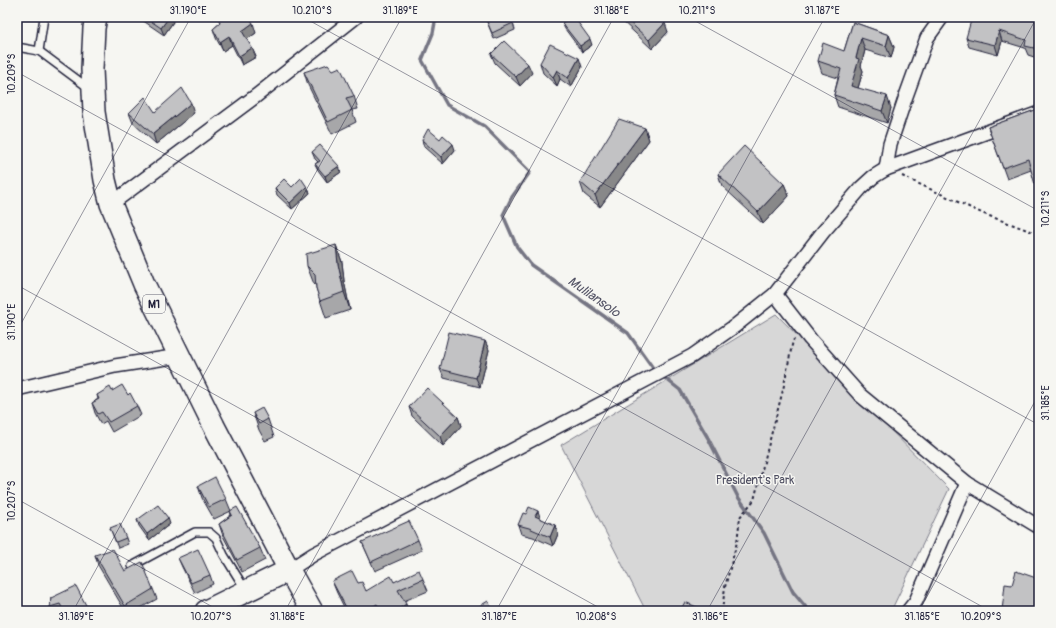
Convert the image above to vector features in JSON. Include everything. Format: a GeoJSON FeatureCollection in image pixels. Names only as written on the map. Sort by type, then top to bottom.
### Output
{"type":"FeatureCollection","features":[{"type":"Feature","properties":{"kind":"main road","name":"M1"},"geometry":{"type":"LineString","coordinates":[[96,17],[92,69],[94,112],[105,180],[111,204],[144,284],[179,356],[289,570]]}},
{"type":"Feature","properties":{"kind":"main road"},"geometry":{"type":"LineString","coordinates":[[206,611],[289,570],[312,611]]}},
{"type":"Feature","properties":{"kind":"street"},"geometry":{"type":"LineString","coordinates":[[111,204],[256,96],[356,17]]}},
{"type":"Feature","properties":{"kind":"street"},"geometry":{"type":"LineString","coordinates":[[886,169],[890,144],[927,38],[942,17]]}},
{"type":"Feature","properties":{"kind":"street"},"geometry":{"type":"LineString","coordinates":[[289,570],[314,554],[692,356],[729,330],[775,294],[823,232],[861,188],[873,177],[886,169],[1039,113]]}},
{"type":"Feature","properties":{"kind":"street"},"geometry":{"type":"LineString","coordinates":[[775,294],[860,395],[966,483],[1039,527]]}},
{"type":"Feature","properties":{"kind":"street"},"geometry":{"type":"LineString","coordinates":[[17,389],[115,366],[179,356]]}},
{"type":"Feature","properties":{"kind":"street"},"geometry":{"type":"LineString","coordinates":[[908,611],[916,601],[966,483]]}},
{"type":"Feature","properties":{"kind":"lane"},"geometry":{"type":"LineString","coordinates":[[39,51],[44,17]]}},
{"type":"Feature","properties":{"kind":"lane"},"geometry":{"type":"LineString","coordinates":[[17,47],[39,51],[93,92]]}},
{"type":"Feature","properties":{"kind":"lane"},"geometry":{"type":"LineString","coordinates":[[132,566],[195,532],[209,532],[216,538],[224,555],[246,591]]}},
{"type":"Feature","properties":{"kind":"path"},"geometry":{"type":"LineString","coordinates":[[886,169],[984,214],[1030,231],[1039,232]]}},
{"type":"Feature","properties":{"kind":"path"},"geometry":{"type":"LineString","coordinates":[[722,611],[725,587],[737,542],[740,517],[754,500],[783,390],[792,345],[800,325]]}},
{"type":"Feature","properties":{"kind":"green space","name":"President's Park"},"geometry":{"type":"Polygon","coordinates":[[[776,314],[949,489],[891,611],[646,611],[561,445],[776,314]]]}},
{"type":"Feature","properties":{"kind":"building"},"geometry":{"type":"Polygon","coordinates":[[[145,17],[169,17],[161,28],[145,17]]]}},
{"type":"Feature","properties":{"kind":"building"},"geometry":{"type":"Polygon","coordinates":[[[218,17],[249,17],[253,23],[242,31],[252,48],[239,56],[229,36],[220,42],[213,29],[220,23],[218,17]]]}},
{"type":"Feature","properties":{"kind":"building"},"geometry":{"type":"Polygon","coordinates":[[[485,17],[510,17],[513,23],[492,33],[485,17]]]}},
{"type":"Feature","properties":{"kind":"building"},"geometry":{"type":"Polygon","coordinates":[[[570,17],[574,17],[590,39],[580,46],[562,23],[570,17]]]}},
{"type":"Feature","properties":{"kind":"building"},"geometry":{"type":"Polygon","coordinates":[[[624,17],[659,17],[665,23],[649,40],[624,17]]]}},
{"type":"Feature","properties":{"kind":"building"},"geometry":{"type":"Polygon","coordinates":[[[972,17],[1039,17],[1039,44],[1036,43],[1034,48],[1025,46],[1026,40],[999,31],[995,45],[966,38],[972,17]]]}},
{"type":"Feature","properties":{"kind":"building"},"geometry":{"type":"Polygon","coordinates":[[[853,22],[889,35],[886,46],[861,38],[856,58],[859,59],[851,86],[887,96],[882,111],[834,95],[841,69],[818,61],[823,43],[844,51],[853,22]]]}},
{"type":"Feature","properties":{"kind":"building"},"geometry":{"type":"Polygon","coordinates":[[[504,41],[528,64],[516,77],[491,54],[504,41]]]}},
{"type":"Feature","properties":{"kind":"building"},"geometry":{"type":"Polygon","coordinates":[[[550,44],[579,58],[568,78],[557,70],[553,77],[540,63],[550,44]]]}},
{"type":"Feature","properties":{"kind":"building"},"geometry":{"type":"Polygon","coordinates":[[[328,64],[333,70],[340,67],[354,96],[346,98],[352,110],[328,122],[304,72],[328,64]]]}},
{"type":"Feature","properties":{"kind":"building"},"geometry":{"type":"Polygon","coordinates":[[[182,88],[191,103],[153,134],[129,113],[145,97],[155,112],[182,88]]]}},
{"type":"Feature","properties":{"kind":"building"},"geometry":{"type":"Polygon","coordinates":[[[1039,108],[1039,184],[1035,185],[1028,159],[1003,168],[988,127],[1039,108]]]}},
{"type":"Feature","properties":{"kind":"building"},"geometry":{"type":"Polygon","coordinates":[[[619,119],[645,128],[595,195],[580,182],[619,119]]]}},
{"type":"Feature","properties":{"kind":"building"},"geometry":{"type":"Polygon","coordinates":[[[428,129],[440,139],[443,135],[453,144],[441,157],[422,140],[428,129]]]}},
{"type":"Feature","properties":{"kind":"building"},"geometry":{"type":"Polygon","coordinates":[[[320,145],[339,166],[325,176],[315,164],[320,161],[312,152],[320,145]]]}},
{"type":"Feature","properties":{"kind":"building"},"geometry":{"type":"Polygon","coordinates":[[[744,146],[784,184],[758,212],[718,174],[744,146]]]}},
{"type":"Feature","properties":{"kind":"building"},"geometry":{"type":"Polygon","coordinates":[[[301,178],[307,187],[290,203],[275,188],[284,179],[292,187],[301,178]]]}},
{"type":"Feature","properties":{"kind":"building"},"geometry":{"type":"Polygon","coordinates":[[[336,245],[338,264],[344,292],[320,301],[316,288],[315,274],[307,266],[306,254],[336,245]]]}},
{"type":"Feature","properties":{"kind":"building"},"geometry":{"type":"Polygon","coordinates":[[[449,332],[485,341],[476,378],[440,369],[449,332]]]}},
{"type":"Feature","properties":{"kind":"building"},"geometry":{"type":"Polygon","coordinates":[[[122,385],[128,395],[130,393],[137,406],[109,422],[102,412],[98,414],[92,403],[99,399],[97,395],[110,387],[112,391],[122,385]]]}},
{"type":"Feature","properties":{"kind":"building"},"geometry":{"type":"Polygon","coordinates":[[[427,388],[458,417],[440,436],[409,407],[427,388]]]}},
{"type":"Feature","properties":{"kind":"building"},"geometry":{"type":"Polygon","coordinates":[[[262,408],[268,419],[259,424],[253,413],[262,408]]]}},
{"type":"Feature","properties":{"kind":"building"},"geometry":{"type":"Polygon","coordinates":[[[215,477],[226,499],[209,507],[198,486],[215,477]]]}},
{"type":"Feature","properties":{"kind":"building"},"geometry":{"type":"Polygon","coordinates":[[[158,505],[168,518],[147,534],[137,520],[158,505]]]}},
{"type":"Feature","properties":{"kind":"building"},"geometry":{"type":"Polygon","coordinates":[[[237,507],[260,548],[237,560],[219,524],[232,515],[230,511],[237,507]]]}},
{"type":"Feature","properties":{"kind":"building"},"geometry":{"type":"Polygon","coordinates":[[[529,507],[538,511],[535,516],[555,525],[550,537],[518,525],[523,513],[526,514],[529,507]]]}},
{"type":"Feature","properties":{"kind":"building"},"geometry":{"type":"Polygon","coordinates":[[[409,521],[418,540],[371,562],[362,542],[409,521]]]}},
{"type":"Feature","properties":{"kind":"building"},"geometry":{"type":"Polygon","coordinates":[[[120,524],[126,538],[116,542],[110,528],[120,524]]]}},
{"type":"Feature","properties":{"kind":"building"},"geometry":{"type":"Polygon","coordinates":[[[113,549],[125,571],[142,562],[153,589],[125,606],[95,555],[113,549]]]}},
{"type":"Feature","properties":{"kind":"building"},"geometry":{"type":"Polygon","coordinates":[[[198,549],[210,575],[191,583],[178,558],[198,549]]]}},
{"type":"Feature","properties":{"kind":"building"},"geometry":{"type":"Polygon","coordinates":[[[419,570],[423,579],[398,590],[406,604],[399,609],[400,611],[381,611],[377,604],[366,611],[348,611],[332,581],[352,571],[358,583],[362,582],[366,591],[391,576],[394,582],[419,570]]]}},
{"type":"Feature","properties":{"kind":"building"},"geometry":{"type":"Polygon","coordinates":[[[1016,571],[1039,579],[1039,606],[1036,607],[1035,611],[1002,611],[1005,584],[1012,585],[1016,571]]]}},
{"type":"Feature","properties":{"kind":"building"},"geometry":{"type":"Polygon","coordinates":[[[76,586],[89,611],[64,611],[60,604],[50,607],[51,598],[76,586]]]}},
{"type":"Feature","properties":{"kind":"building"},"geometry":{"type":"Polygon","coordinates":[[[488,601],[493,611],[480,611],[478,607],[488,601]]]}},
{"type":"Feature","properties":{"kind":"building"},"geometry":{"type":"Polygon","coordinates":[[[685,602],[706,611],[680,611],[685,602]]]}},
{"type":"Feature","properties":{"kind":"waterway","name":"Mulilansolo"},"geometry":{"type":"LineString","coordinates":[[436,17],[433,33],[422,60],[447,105],[484,126],[530,172],[512,197],[503,215],[517,247],[531,265],[628,333],[653,368],[657,371]]}},
{"type":"Feature","properties":{"kind":"waterway","name":"Mulilansolo"},"geometry":{"type":"LineString","coordinates":[[661,375],[680,390],[708,438],[738,497],[764,533],[793,592],[809,611]]}}]}
